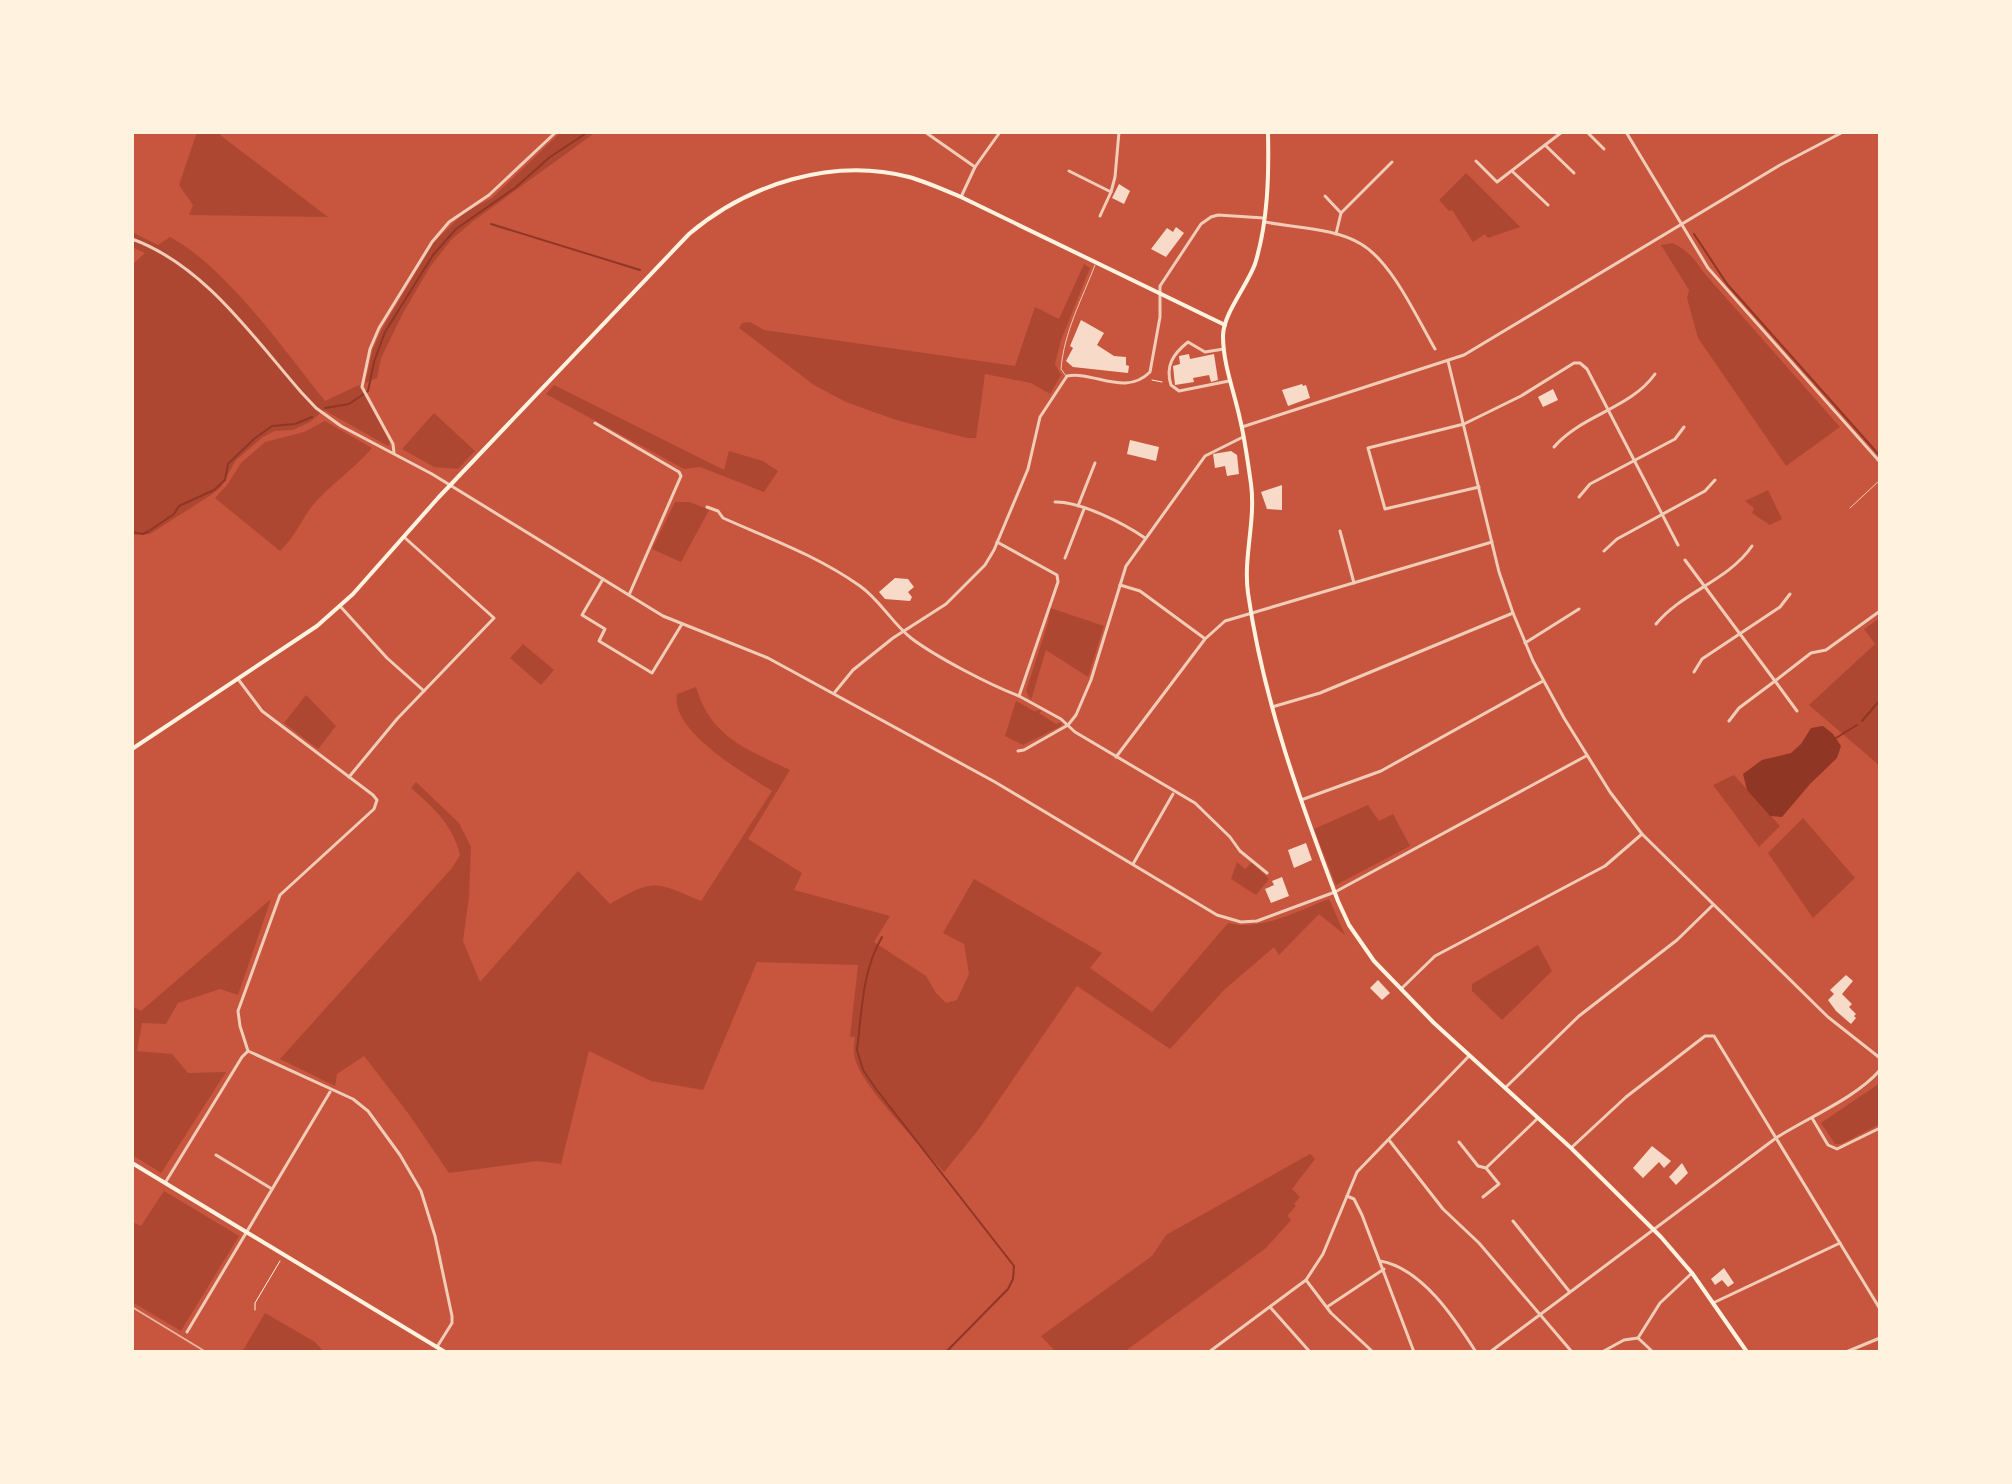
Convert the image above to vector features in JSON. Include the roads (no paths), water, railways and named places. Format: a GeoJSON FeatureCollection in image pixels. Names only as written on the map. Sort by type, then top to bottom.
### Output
{"type":"FeatureCollection","features":[{"type":"Feature","properties":{"kind":"main road"},"geometry":{"type":"LineString","coordinates":[[1268,132],[1268,177],[1263,220],[1252,270],[1225,325],[1224,349],[1242,427],[1253,509],[1247,582],[1251,612],[1272,707],[1301,800],[1335,892],[1357,938],[1400,990],[1571,1148],[1652,1228],[1692,1273],[1747,1352]]}},
{"type":"Feature","properties":{"kind":"main road"},"geometry":{"type":"LineString","coordinates":[[132,749],[317,626],[340,606],[689,234],[739,200],[782,182],[843,171],[907,177],[961,197],[1225,325]]}},
{"type":"Feature","properties":{"kind":"main road"},"geometry":{"type":"LineString","coordinates":[[132,1163],[445,1352]]}},
{"type":"Feature","properties":{"kind":"street"},"geometry":{"type":"LineString","coordinates":[[394,453],[393,444],[362,389],[367,358],[379,328],[432,242],[449,222],[496,190],[556,132]]}},
{"type":"Feature","properties":{"kind":"street"},"geometry":{"type":"LineString","coordinates":[[925,132],[975,167]]}},
{"type":"Feature","properties":{"kind":"street"},"geometry":{"type":"LineString","coordinates":[[961,197],[975,167],[1000,132]]}},
{"type":"Feature","properties":{"kind":"street"},"geometry":{"type":"LineString","coordinates":[[1100,216],[1114,185],[1119,132]]}},
{"type":"Feature","properties":{"kind":"street"},"geometry":{"type":"LineString","coordinates":[[1476,161],[1497,182],[1562,132]]}},
{"type":"Feature","properties":{"kind":"street"},"geometry":{"type":"LineString","coordinates":[[1587,132],[1604,149]]}},
{"type":"Feature","properties":{"kind":"street"},"geometry":{"type":"LineString","coordinates":[[1626,132],[1708,268],[1880,462]]}},
{"type":"Feature","properties":{"kind":"street"},"geometry":{"type":"LineString","coordinates":[[1242,427],[1471,351],[1780,165],[1843,132]]}},
{"type":"Feature","properties":{"kind":"street"},"geometry":{"type":"LineString","coordinates":[[1545,145],[1574,173]]}},
{"type":"Feature","properties":{"kind":"street"},"geometry":{"type":"LineString","coordinates":[[1336,234],[1341,213],[1392,162]]}},
{"type":"Feature","properties":{"kind":"street"},"geometry":{"type":"LineString","coordinates":[[1512,170],[1548,205]]}},
{"type":"Feature","properties":{"kind":"street"},"geometry":{"type":"LineString","coordinates":[[1069,171],[1111,192]]}},
{"type":"Feature","properties":{"kind":"street"},"geometry":{"type":"LineString","coordinates":[[1325,196],[1341,213]]}},
{"type":"Feature","properties":{"kind":"street"},"geometry":{"type":"LineString","coordinates":[[834,693],[853,670],[955,596],[985,565],[1028,469],[1040,417],[1067,376],[1077,375],[1116,383],[1131,383],[1146,377],[1152,365],[1158,333],[1159,293],[1168,272],[1205,221],[1218,215],[1263,220],[1336,234],[1363,244],[1377,258],[1435,349]]}},
{"type":"Feature","properties":{"kind":"street"},"geometry":{"type":"LineString","coordinates":[[132,239],[175,261],[211,291],[326,416],[451,486],[663,616],[768,658],[834,693],[995,782],[1217,915],[1241,922],[1271,917],[1335,892],[1586,756]]}},
{"type":"Feature","properties":{"kind":"street"},"geometry":{"type":"LineString","coordinates":[[1224,349],[1205,352],[1191,343],[1185,344],[1169,365],[1170,383],[1173,388],[1185,391],[1230,381]]}},
{"type":"Feature","properties":{"kind":"street"},"geometry":{"type":"LineString","coordinates":[[1448,361],[1492,542],[1513,613],[1543,681],[1586,756],[1625,815],[1642,834],[1828,1017],[1880,1058]]}},
{"type":"Feature","properties":{"kind":"street"},"geometry":{"type":"LineString","coordinates":[[1479,487],[1385,509],[1368,448],[1464,424],[1521,396],[1574,363],[1580,363],[1587,369],[1678,545]]}},
{"type":"Feature","properties":{"kind":"street"},"geometry":{"type":"LineString","coordinates":[[1554,447],[1564,434],[1647,386],[1655,374]]}},
{"type":"Feature","properties":{"kind":"street"},"geometry":{"type":"LineString","coordinates":[[595,423],[681,476],[629,595]]}},
{"type":"Feature","properties":{"kind":"street"},"geometry":{"type":"LineString","coordinates":[[1579,497],[1590,484],[1675,439],[1684,427]]}},
{"type":"Feature","properties":{"kind":"street"},"geometry":{"type":"LineString","coordinates":[[1018,751],[1068,725],[1083,702],[1126,566],[1205,456],[1243,437]]}},
{"type":"Feature","properties":{"kind":"street"},"geometry":{"type":"LineString","coordinates":[[1078,506],[1095,463]]}},
{"type":"Feature","properties":{"kind":"street"},"geometry":{"type":"LineString","coordinates":[[1604,551],[1617,539],[1663,517],[1705,491],[1715,480]]}},
{"type":"Feature","properties":{"kind":"street"},"geometry":{"type":"LineString","coordinates":[[1055,502],[1066,501],[1129,526],[1145,538]]}},
{"type":"Feature","properties":{"kind":"street"},"geometry":{"type":"LineString","coordinates":[[707,507],[718,511],[723,518],[773,537],[843,574],[867,591],[904,631],[943,658],[1019,696],[1195,803],[1240,851],[1267,873]]}},
{"type":"Feature","properties":{"kind":"street"},"geometry":{"type":"LineString","coordinates":[[1065,558],[1084,509]]}},
{"type":"Feature","properties":{"kind":"street"},"geometry":{"type":"LineString","coordinates":[[1340,531],[1354,583]]}},
{"type":"Feature","properties":{"kind":"street"},"geometry":{"type":"LineString","coordinates":[[349,777],[379,739],[494,618],[404,537]]}},
{"type":"Feature","properties":{"kind":"street"},"geometry":{"type":"LineString","coordinates":[[997,542],[1057,575],[1058,582],[1019,696]]}},
{"type":"Feature","properties":{"kind":"street"},"geometry":{"type":"LineString","coordinates":[[1116,757],[1205,639],[1225,621],[1492,542]]}},
{"type":"Feature","properties":{"kind":"street"},"geometry":{"type":"LineString","coordinates":[[1656,624],[1667,611],[1705,588],[1744,558],[1752,546]]}},
{"type":"Feature","properties":{"kind":"street"},"geometry":{"type":"LineString","coordinates":[[1685,560],[1797,711]]}},
{"type":"Feature","properties":{"kind":"street"},"geometry":{"type":"LineString","coordinates":[[603,579],[582,615],[605,629],[599,641],[652,673],[682,624]]}},
{"type":"Feature","properties":{"kind":"street"},"geometry":{"type":"LineString","coordinates":[[1120,585],[1140,591],[1205,639]]}},
{"type":"Feature","properties":{"kind":"street"},"geometry":{"type":"LineString","coordinates":[[1694,672],[1702,659],[1780,607],[1790,594]]}},
{"type":"Feature","properties":{"kind":"street"},"geometry":{"type":"LineString","coordinates":[[340,606],[387,658],[424,691]]}},
{"type":"Feature","properties":{"kind":"street"},"geometry":{"type":"LineString","coordinates":[[1525,643],[1579,609]]}},
{"type":"Feature","properties":{"kind":"street"},"geometry":{"type":"LineString","coordinates":[[1729,721],[1739,708],[1811,653],[1826,650],[1880,611]]}},
{"type":"Feature","properties":{"kind":"street"},"geometry":{"type":"LineString","coordinates":[[1272,707],[1320,693],[1513,613]]}},
{"type":"Feature","properties":{"kind":"street"},"geometry":{"type":"LineString","coordinates":[[238,679],[262,711],[377,800],[374,809],[280,895],[238,1011],[248,1051],[362,1104],[400,1155],[421,1191],[435,1236],[453,1320],[437,1347]]}},
{"type":"Feature","properties":{"kind":"street"},"geometry":{"type":"LineString","coordinates":[[1301,800],[1381,771],[1543,681]]}},
{"type":"Feature","properties":{"kind":"street"},"geometry":{"type":"LineString","coordinates":[[1133,864],[1174,793]]}},
{"type":"Feature","properties":{"kind":"street"},"geometry":{"type":"LineString","coordinates":[[1400,990],[1435,956],[1605,866],[1642,834]]}},
{"type":"Feature","properties":{"kind":"street"},"geometry":{"type":"LineString","coordinates":[[1504,1088],[1579,1016],[1677,940],[1713,905]]}},
{"type":"Feature","properties":{"kind":"street"},"geometry":{"type":"LineString","coordinates":[[1571,1148],[1626,1097],[1710,1034],[1718,1039],[1880,1309]]}},
{"type":"Feature","properties":{"kind":"street"},"geometry":{"type":"LineString","coordinates":[[165,1183],[248,1051]]}},
{"type":"Feature","properties":{"kind":"street"},"geometry":{"type":"LineString","coordinates":[[1209,1352],[1306,1280],[1323,1254],[1346,1195],[1363,1164],[1469,1056]]}},
{"type":"Feature","properties":{"kind":"street"},"geometry":{"type":"LineString","coordinates":[[1490,1352],[1776,1138],[1812,1118],[1880,1070]]}},
{"type":"Feature","properties":{"kind":"street"},"geometry":{"type":"LineString","coordinates":[[187,1332],[331,1090]]}},
{"type":"Feature","properties":{"kind":"street"},"geometry":{"type":"LineString","coordinates":[[1486,1168],[1538,1118]]}},
{"type":"Feature","properties":{"kind":"street"},"geometry":{"type":"LineString","coordinates":[[1812,1118],[1828,1145],[1837,1149],[1880,1128]]}},
{"type":"Feature","properties":{"kind":"street"},"geometry":{"type":"LineString","coordinates":[[1389,1140],[1443,1209],[1479,1243],[1572,1352]]}},
{"type":"Feature","properties":{"kind":"street"},"geometry":{"type":"LineString","coordinates":[[1459,1142],[1478,1166],[1486,1168],[1499,1184],[1483,1197]]}},
{"type":"Feature","properties":{"kind":"street"},"geometry":{"type":"LineString","coordinates":[[216,1155],[272,1189]]}},
{"type":"Feature","properties":{"kind":"street"},"geometry":{"type":"LineString","coordinates":[[1346,1195],[1357,1203],[1414,1352]]}},
{"type":"Feature","properties":{"kind":"street"},"geometry":{"type":"LineString","coordinates":[[1513,1221],[1569,1291]]}},
{"type":"Feature","properties":{"kind":"street"},"geometry":{"type":"LineString","coordinates":[[1713,1303],[1840,1243]]}},
{"type":"Feature","properties":{"kind":"street"},"geometry":{"type":"LineString","coordinates":[[1380,1261],[1390,1262],[1411,1276],[1442,1303],[1476,1352]]}},
{"type":"Feature","properties":{"kind":"street"},"geometry":{"type":"LineString","coordinates":[[1327,1307],[1384,1269]]}},
{"type":"Feature","properties":{"kind":"street"},"geometry":{"type":"LineString","coordinates":[[1602,1352],[1624,1340],[1638,1338],[1660,1303],[1692,1273]]}},
{"type":"Feature","properties":{"kind":"street"},"geometry":{"type":"LineString","coordinates":[[1306,1280],[1327,1307],[1373,1352]]}},
{"type":"Feature","properties":{"kind":"street"},"geometry":{"type":"LineString","coordinates":[[1269,1307],[1310,1352]]}},
{"type":"Feature","properties":{"kind":"street"},"geometry":{"type":"LineString","coordinates":[[1638,1338],[1653,1352]]}},
{"type":"Feature","properties":{"kind":"street"},"geometry":{"type":"LineString","coordinates":[[1846,1352],[1880,1338]]}},
{"type":"Feature","properties":{"kind":"street"},"geometry":{"type":"LineString","coordinates":[[1215,1347],[1219,1352]]}},
{"type":"Feature","properties":{"kind":"lane"},"geometry":{"type":"LineString","coordinates":[[1067,376],[1061,369],[1064,347],[1096,263]]}},
{"type":"Feature","properties":{"kind":"lane"},"geometry":{"type":"LineString","coordinates":[[1850,508],[1880,480]]}},
{"type":"Feature","properties":{"kind":"waterway"},"geometry":{"type":"LineString","coordinates":[[325,408],[349,404],[368,391],[385,332],[433,255],[456,229],[588,132]]}},
{"type":"Feature","properties":{"kind":"waterway"},"geometry":{"type":"LineString","coordinates":[[491,224],[640,270]]}},
{"type":"Feature","properties":{"kind":"waterway"},"geometry":{"type":"LineString","coordinates":[[1694,234],[1727,284],[1880,456]]}},
{"type":"Feature","properties":{"kind":"waterway"},"geometry":{"type":"LineString","coordinates":[[132,532],[143,534],[149,531],[174,514],[179,506],[214,490],[225,480],[228,464],[272,426],[295,424],[312,417]]}},
{"type":"Feature","properties":{"kind":"waterway"},"geometry":{"type":"LineString","coordinates":[[1862,721],[1880,700]]}},
{"type":"Feature","properties":{"kind":"waterway"},"geometry":{"type":"LineString","coordinates":[[1836,738],[1857,725]]}},
{"type":"Feature","properties":{"kind":"waterway"},"geometry":{"type":"LineString","coordinates":[[882,937],[870,964],[864,992],[857,1050],[863,1070],[1014,1266],[1008,1289],[946,1352]]}},
{"type":"Feature","properties":{"kind":"railway"},"geometry":{"type":"LineString","coordinates":[[132,1307],[206,1352]]}}]}
